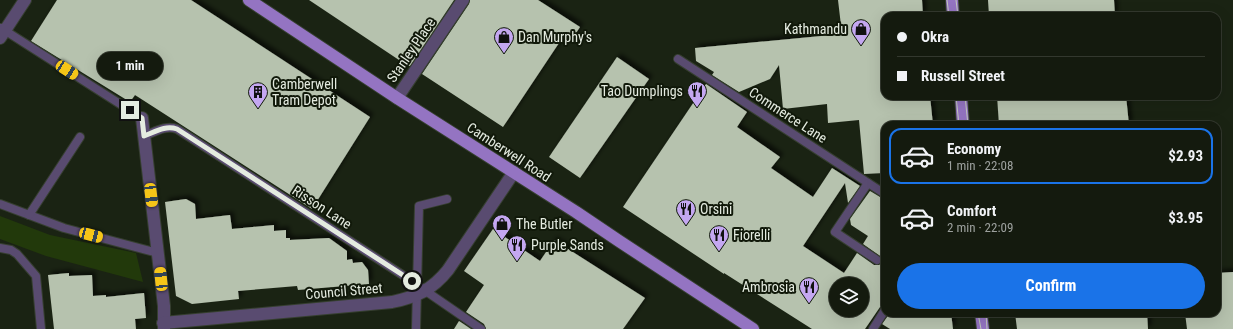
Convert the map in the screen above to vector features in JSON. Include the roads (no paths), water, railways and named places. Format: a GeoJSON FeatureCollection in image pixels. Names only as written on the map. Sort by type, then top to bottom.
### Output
{"type":"FeatureCollection","features":[{"type":"Feature","properties":{"kind":"main road","name":"Camberwell Road"},"geometry":{"type":"LineString","coordinates":[[249,0],[753,329]]}},
{"type":"Feature","properties":{"kind":"main road"},"geometry":{"type":"LineString","coordinates":[[952,0],[953,12]]}},
{"type":"Feature","properties":{"kind":"main road"},"geometry":{"type":"LineString","coordinates":[[960,100],[963,121]]}},
{"type":"Feature","properties":{"kind":"main road"},"geometry":{"type":"LineString","coordinates":[[982,317],[983,329]]}},
{"type":"Feature","properties":{"kind":"street"},"geometry":{"type":"LineString","coordinates":[[1,32],[24,0]]}},
{"type":"Feature","properties":{"kind":"street","name":"Stanley Place"},"geometry":{"type":"LineString","coordinates":[[397,98],[463,0]]}},
{"type":"Feature","properties":{"kind":"street"},"geometry":{"type":"LineString","coordinates":[[142,118],[164,306],[164,326]]}},
{"type":"Feature","properties":{"kind":"street","name":"Council Street"},"geometry":{"type":"LineString","coordinates":[[164,326],[404,300],[420,290],[435,284],[448,270],[514,172]]}},
{"type":"Feature","properties":{"kind":"lane"},"geometry":{"type":"LineString","coordinates":[[1,32],[142,118]]}},
{"type":"Feature","properties":{"kind":"lane","name":"Commerce Lane"},"geometry":{"type":"LineString","coordinates":[[678,59],[881,191]]}},
{"type":"Feature","properties":{"kind":"lane","name":"Risson Lane"},"geometry":{"type":"LineString","coordinates":[[144,136],[170,127],[177,129],[481,329]]}},
{"type":"Feature","properties":{"kind":"lane"},"geometry":{"type":"LineString","coordinates":[[29,214],[80,137]]}},
{"type":"Feature","properties":{"kind":"lane"},"geometry":{"type":"LineString","coordinates":[[868,183],[834,232],[877,260]]}},
{"type":"Feature","properties":{"kind":"lane"},"geometry":{"type":"LineString","coordinates":[[416,329],[420,290],[420,206],[446,199]]}},
{"type":"Feature","properties":{"kind":"lane"},"geometry":{"type":"LineString","coordinates":[[0,204],[64,228],[158,253]]}},
{"type":"Feature","properties":{"kind":"lane"},"geometry":{"type":"LineString","coordinates":[[0,248],[11,250],[17,254],[36,276],[41,329]]}},
{"type":"Feature","properties":{"kind":"lane"},"geometry":{"type":"LineString","coordinates":[[873,329],[881,316]]}},
{"type":"Feature","properties":{"kind":"tram line"},"geometry":{"type":"LineString","coordinates":[[947,0],[948,12]]}},
{"type":"Feature","properties":{"kind":"tram line"},"geometry":{"type":"LineString","coordinates":[[956,0],[958,12]]}},
{"type":"Feature","properties":{"kind":"tram line"},"geometry":{"type":"LineString","coordinates":[[956,100],[959,121]]}},
{"type":"Feature","properties":{"kind":"tram line"},"geometry":{"type":"LineString","coordinates":[[965,100],[968,121]]}},
{"type":"Feature","properties":{"kind":"tram line"},"geometry":{"type":"LineString","coordinates":[[979,317],[981,329]]}},
{"type":"Feature","properties":{"kind":"tram line"},"geometry":{"type":"LineString","coordinates":[[986,317],[987,329]]}},
{"type":"Feature","properties":{"kind":"place","name":"Kathmandu"},"geometry":{"type":"Point","coordinates":[861,46]}},
{"type":"Feature","properties":{"kind":"place","name":"Dan Murphy's"},"geometry":{"type":"Point","coordinates":[504,54]}},
{"type":"Feature","properties":{"kind":"place","name":"Tao Dumplings"},"geometry":{"type":"Point","coordinates":[697,108]}},
{"type":"Feature","properties":{"kind":"place","name":"Camberwell Tram Depot"},"geometry":{"type":"Point","coordinates":[258,109]}},
{"type":"Feature","properties":{"kind":"place","name":"Orsini"},"geometry":{"type":"Point","coordinates":[686,226]}},
{"type":"Feature","properties":{"kind":"place","name":"The Butler"},"geometry":{"type":"Point","coordinates":[502,241]}},
{"type":"Feature","properties":{"kind":"place","name":"Fiorelli"},"geometry":{"type":"Point","coordinates":[719,252]}},
{"type":"Feature","properties":{"kind":"place","name":"Purple Sands"},"geometry":{"type":"Point","coordinates":[517,262]}},
{"type":"Feature","properties":{"kind":"place","name":"Ambrosia"},"geometry":{"type":"Point","coordinates":[809,304]}}]}
